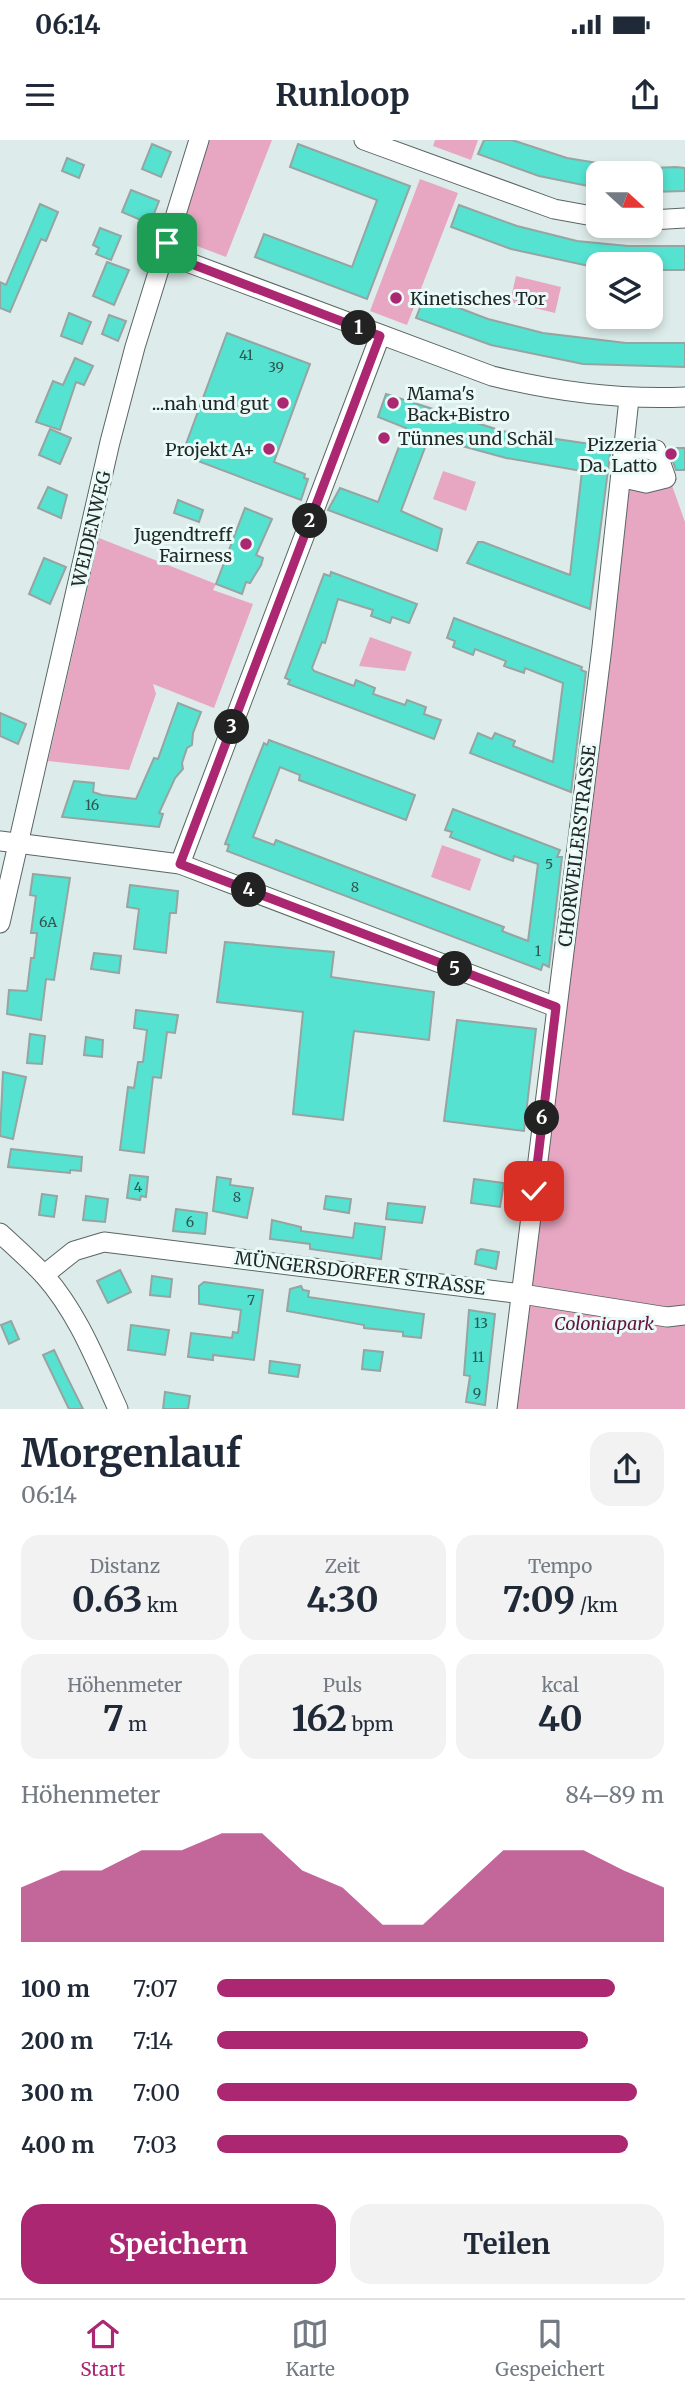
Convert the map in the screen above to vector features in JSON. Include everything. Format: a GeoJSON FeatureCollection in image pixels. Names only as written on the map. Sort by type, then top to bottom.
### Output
{"type":"FeatureCollection","features":[{"type":"Feature","properties":{"kind":"street","name":"WEIDENWEG"},"geometry":{"type":"LineString","coordinates":[[0,923],[9,842],[110,442],[163,253],[199,140]]}},
{"type":"Feature","properties":{"kind":"street"},"geometry":{"type":"LineString","coordinates":[[364,140],[554,209],[586,215]]}},
{"type":"Feature","properties":{"kind":"street"},"geometry":{"type":"LineString","coordinates":[[663,219],[685,218]]}},
{"type":"Feature","properties":{"kind":"street"},"geometry":{"type":"LineString","coordinates":[[163,253],[380,336],[504,379],[562,391],[629,399],[685,397]]}},
{"type":"Feature","properties":{"kind":"street"},"geometry":{"type":"LineString","coordinates":[[180,864],[380,336]]}},
{"type":"Feature","properties":{"kind":"street","name":"CHORWEILERSTRASSE"},"geometry":{"type":"LineString","coordinates":[[508,1409],[629,399]]}},
{"type":"Feature","properties":{"kind":"street"},"geometry":{"type":"LineString","coordinates":[[9,842],[180,864],[556,1007]]}},
{"type":"Feature","properties":{"kind":"street"},"geometry":{"type":"LineString","coordinates":[[0,1233],[44,1275],[85,1339],[118,1409]]}},
{"type":"Feature","properties":{"kind":"street","name":"MÜNGERSDORFER STRASSE"},"geometry":{"type":"LineString","coordinates":[[44,1275],[74,1251],[104,1242],[522,1294],[667,1317],[685,1315]]}},
{"type":"Feature","properties":{"kind":"green space"},"geometry":{"type":"Polygon","coordinates":[[[208,140],[272,140],[226,257],[176,238],[208,140]]]}},
{"type":"Feature","properties":{"kind":"green space"},"geometry":{"type":"Polygon","coordinates":[[[435,140],[478,140],[471,160],[433,146],[435,140]]]}},
{"type":"Feature","properties":{"kind":"green space"},"geometry":{"type":"Polygon","coordinates":[[[420,179],[458,193],[407,325],[370,311],[420,179]]]}},
{"type":"Feature","properties":{"kind":"green space"},"geometry":{"type":"Polygon","coordinates":[[[516,276],[561,287],[555,313],[510,302],[516,276]]]}},
{"type":"Feature","properties":{"kind":"green space"},"geometry":{"type":"Polygon","coordinates":[[[443,471],[476,482],[466,511],[433,499],[443,471]]]}},
{"type":"Feature","properties":{"kind":"green space","name":"Coloniapark"},"geometry":{"type":"Polygon","coordinates":[[[669,477],[685,522],[685,1409],[513,1409],[628,479],[669,477]]]}},
{"type":"Feature","properties":{"kind":"green space"},"geometry":{"type":"Polygon","coordinates":[[[99,538],[216,584],[213,590],[253,604],[214,708],[153,684],[156,694],[129,770],[48,761],[99,538]]]}},
{"type":"Feature","properties":{"kind":"green space"},"geometry":{"type":"Polygon","coordinates":[[[370,637],[412,652],[405,671],[359,666],[370,637]]]}},
{"type":"Feature","properties":{"kind":"green space"},"geometry":{"type":"Polygon","coordinates":[[[442,845],[481,859],[470,891],[431,877],[442,845]]]}},
{"type":"Feature","properties":{"kind":"building"},"geometry":{"type":"Polygon","coordinates":[[[484,140],[512,140],[567,158],[586,161],[586,186],[539,176],[478,154],[484,140]]]}},
{"type":"Feature","properties":{"kind":"building"},"geometry":{"type":"Polygon","coordinates":[[[152,144],[171,152],[161,177],[142,169],[152,144]]]}},
{"type":"Feature","properties":{"kind":"building"},"geometry":{"type":"Polygon","coordinates":[[[298,144],[410,186],[367,299],[255,257],[264,234],[352,267],[377,200],[290,167],[298,144]]]}},
{"type":"Feature","properties":{"kind":"building"},"geometry":{"type":"Polygon","coordinates":[[[67,158],[84,165],[79,178],[62,171],[67,158]]]}},
{"type":"Feature","properties":{"kind":"building"},"geometry":{"type":"Polygon","coordinates":[[[663,168],[685,168],[685,191],[663,192],[663,168]]]}},
{"type":"Feature","properties":{"kind":"building"},"geometry":{"type":"Polygon","coordinates":[[[131,190],[159,201],[150,224],[122,212],[131,190]]]}},
{"type":"Feature","properties":{"kind":"building"},"geometry":{"type":"Polygon","coordinates":[[[40,204],[58,212],[46,241],[41,239],[10,312],[0,308],[0,282],[6,285],[40,204]]]}},
{"type":"Feature","properties":{"kind":"building"},"geometry":{"type":"Polygon","coordinates":[[[459,205],[517,226],[577,241],[628,246],[685,246],[685,270],[663,270],[663,252],[586,252],[586,265],[511,249],[451,227],[459,205]]]}},
{"type":"Feature","properties":{"kind":"building"},"geometry":{"type":"Polygon","coordinates":[[[100,228],[121,236],[111,260],[96,254],[99,248],[93,245],[100,228]]]}},
{"type":"Feature","properties":{"kind":"building"},"geometry":{"type":"Polygon","coordinates":[[[107,262],[129,270],[114,305],[93,296],[107,262]]]}},
{"type":"Feature","properties":{"kind":"building"},"geometry":{"type":"Polygon","coordinates":[[[425,295],[488,319],[543,333],[626,343],[685,343],[685,367],[583,364],[491,345],[416,318],[425,295]]]}},
{"type":"Feature","properties":{"kind":"building"},"geometry":{"type":"Polygon","coordinates":[[[69,313],[91,322],[82,344],[61,336],[69,313]]]}},
{"type":"Feature","properties":{"kind":"building"},"geometry":{"type":"Polygon","coordinates":[[[109,315],[126,321],[118,341],[102,334],[109,315]]]}},
{"type":"Feature","properties":{"kind":"building"},"geometry":{"type":"Polygon","coordinates":[[[227,333],[310,364],[274,462],[305,474],[304,478],[308,479],[301,500],[182,455],[227,333]]]}},
{"type":"Feature","properties":{"kind":"building"},"geometry":{"type":"Polygon","coordinates":[[[75,358],[93,366],[84,385],[76,382],[60,430],[36,422],[53,381],[63,385],[75,358]]]}},
{"type":"Feature","properties":{"kind":"building"},"geometry":{"type":"Polygon","coordinates":[[[386,394],[502,431],[611,447],[590,609],[467,563],[478,542],[483,542],[570,575],[582,471],[506,458],[429,437],[401,511],[442,529],[437,551],[328,510],[340,488],[378,502],[406,428],[378,417],[386,394]]]}},
{"type":"Feature","properties":{"kind":"building"},"geometry":{"type":"Polygon","coordinates":[[[50,429],[71,438],[60,464],[39,455],[50,429]]]}},
{"type":"Feature","properties":{"kind":"building"},"geometry":{"type":"Polygon","coordinates":[[[668,448],[685,448],[685,470],[676,470],[668,448]]]}},
{"type":"Feature","properties":{"kind":"building"},"geometry":{"type":"Polygon","coordinates":[[[48,487],[67,495],[61,518],[38,508],[48,487]]]}},
{"type":"Feature","properties":{"kind":"building"},"geometry":{"type":"Polygon","coordinates":[[[178,500],[203,510],[199,522],[174,513],[178,500]]]}},
{"type":"Feature","properties":{"kind":"building","name":"Jugendtreff Fairness"},"geometry":{"type":"Polygon","coordinates":[[[245,508],[272,519],[256,555],[263,558],[261,565],[250,583],[246,582],[242,594],[216,584],[245,508]]]}},
{"type":"Feature","properties":{"kind":"building"},"geometry":{"type":"Polygon","coordinates":[[[44,558],[66,567],[50,604],[29,594],[44,558]]]}},
{"type":"Feature","properties":{"kind":"building"},"geometry":{"type":"Polygon","coordinates":[[[331,572],[417,604],[409,623],[392,617],[390,623],[371,616],[373,610],[338,599],[325,643],[322,642],[312,668],[354,686],[356,680],[375,688],[373,694],[405,705],[407,700],[426,707],[424,714],[441,720],[434,739],[288,684],[290,680],[285,678],[324,574],[330,576],[331,572]]]}},
{"type":"Feature","properties":{"kind":"building"},"geometry":{"type":"Polygon","coordinates":[[[454,618],[582,667],[581,670],[586,672],[571,792],[470,753],[478,733],[492,739],[495,733],[515,741],[513,746],[553,762],[563,683],[525,668],[524,673],[504,666],[506,661],[475,649],[473,655],[453,647],[455,641],[447,638],[454,618]]]}},
{"type":"Feature","properties":{"kind":"building"},"geometry":{"type":"Polygon","coordinates":[[[178,703],[201,712],[193,733],[192,745],[187,748],[182,763],[183,769],[175,778],[159,813],[163,814],[159,827],[62,817],[74,781],[94,783],[93,792],[102,795],[136,799],[154,758],[158,759],[178,703]]]}},
{"type":"Feature","properties":{"kind":"building"},"geometry":{"type":"Polygon","coordinates":[[[0,713],[26,724],[18,744],[0,736],[0,713]]]}},
{"type":"Feature","properties":{"kind":"building"},"geometry":{"type":"Polygon","coordinates":[[[269,740],[415,795],[406,820],[299,780],[300,775],[280,767],[253,837],[274,845],[276,840],[504,927],[502,931],[528,941],[538,864],[514,856],[513,861],[502,857],[450,837],[452,832],[445,830],[453,809],[560,850],[557,857],[562,857],[549,967],[543,964],[541,970],[227,851],[229,845],[225,844],[248,783],[264,743],[267,745],[269,740]]]}},
{"type":"Feature","properties":{"kind":"building"},"geometry":{"type":"Polygon","coordinates":[[[33,874],[70,878],[54,980],[46,979],[41,1020],[7,1014],[9,990],[27,991],[31,958],[34,958],[37,933],[31,933],[36,896],[30,895],[33,874]]]}},
{"type":"Feature","properties":{"kind":"building"},"geometry":{"type":"Polygon","coordinates":[[[130,885],[178,891],[176,913],[170,913],[166,953],[134,949],[139,909],[127,907],[130,885]]]}},
{"type":"Feature","properties":{"kind":"building"},"geometry":{"type":"Polygon","coordinates":[[[225,942],[334,952],[331,977],[434,992],[429,1040],[354,1031],[343,1120],[293,1114],[303,1012],[217,1002],[225,942]]]}},
{"type":"Feature","properties":{"kind":"building"},"geometry":{"type":"Polygon","coordinates":[[[94,953],[121,956],[119,973],[91,969],[94,953]]]}},
{"type":"Feature","properties":{"kind":"building"},"geometry":{"type":"Polygon","coordinates":[[[136,1010],[178,1015],[175,1033],[167,1032],[161,1078],[153,1077],[144,1153],[120,1150],[128,1087],[134,1088],[138,1062],[143,1062],[147,1030],[134,1028],[136,1010]]]}},
{"type":"Feature","properties":{"kind":"building"},"geometry":{"type":"Polygon","coordinates":[[[457,1020],[536,1029],[524,1131],[444,1121],[457,1020]]]}},
{"type":"Feature","properties":{"kind":"building"},"geometry":{"type":"Polygon","coordinates":[[[30,1034],[45,1036],[42,1064],[27,1063],[30,1034]]]}},
{"type":"Feature","properties":{"kind":"building"},"geometry":{"type":"Polygon","coordinates":[[[86,1037],[103,1040],[102,1057],[84,1055],[86,1037]]]}},
{"type":"Feature","properties":{"kind":"building"},"geometry":{"type":"Polygon","coordinates":[[[3,1072],[26,1077],[13,1139],[0,1136],[3,1072]]]}},
{"type":"Feature","properties":{"kind":"building"},"geometry":{"type":"Polygon","coordinates":[[[11,1149],[82,1157],[81,1171],[70,1170],[70,1173],[8,1167],[11,1149]]]}},
{"type":"Feature","properties":{"kind":"building"},"geometry":{"type":"Polygon","coordinates":[[[130,1175],[148,1177],[146,1197],[141,1196],[140,1200],[127,1198],[130,1175]]]}},
{"type":"Feature","properties":{"kind":"building"},"geometry":{"type":"Polygon","coordinates":[[[217,1177],[231,1179],[230,1185],[253,1188],[247,1218],[213,1211],[217,1177]]]}},
{"type":"Feature","properties":{"kind":"building"},"geometry":{"type":"Polygon","coordinates":[[[474,1179],[504,1183],[500,1207],[471,1203],[474,1179]]]}},
{"type":"Feature","properties":{"kind":"building"},"geometry":{"type":"Polygon","coordinates":[[[42,1194],[57,1196],[54,1217],[39,1215],[42,1194]]]}},
{"type":"Feature","properties":{"kind":"building"},"geometry":{"type":"Polygon","coordinates":[[[86,1196],[108,1199],[105,1222],[83,1220],[86,1196]]]}},
{"type":"Feature","properties":{"kind":"building"},"geometry":{"type":"Polygon","coordinates":[[[326,1196],[351,1199],[349,1213],[324,1209],[326,1196]]]}},
{"type":"Feature","properties":{"kind":"building"},"geometry":{"type":"Polygon","coordinates":[[[388,1203],[425,1207],[422,1223],[386,1219],[388,1203]]]}},
{"type":"Feature","properties":{"kind":"building"},"geometry":{"type":"Polygon","coordinates":[[[176,1209],[207,1213],[205,1234],[173,1231],[176,1209]]]}},
{"type":"Feature","properties":{"kind":"building"},"geometry":{"type":"Polygon","coordinates":[[[272,1220],[301,1227],[301,1231],[353,1238],[355,1223],[385,1227],[381,1259],[310,1249],[310,1244],[270,1239],[272,1220]]]}},
{"type":"Feature","properties":{"kind":"building"},"geometry":{"type":"Polygon","coordinates":[[[481,1249],[499,1252],[496,1269],[475,1264],[477,1251],[481,1249]]]}},
{"type":"Feature","properties":{"kind":"building"},"geometry":{"type":"Polygon","coordinates":[[[120,1270],[131,1292],[108,1303],[97,1281],[120,1270]]]}},
{"type":"Feature","properties":{"kind":"building"},"geometry":{"type":"Polygon","coordinates":[[[152,1276],[172,1279],[170,1297],[150,1295],[152,1276]]]}},
{"type":"Feature","properties":{"kind":"building"},"geometry":{"type":"Polygon","coordinates":[[[204,1282],[263,1290],[254,1360],[213,1355],[213,1360],[188,1357],[191,1333],[232,1338],[233,1332],[238,1333],[241,1310],[199,1304],[199,1286],[204,1282]]]}},
{"type":"Feature","properties":{"kind":"building"},"geometry":{"type":"Polygon","coordinates":[[[301,1286],[303,1290],[309,1291],[308,1297],[424,1314],[421,1338],[403,1336],[403,1332],[364,1328],[364,1325],[287,1311],[290,1289],[301,1286]]]}},
{"type":"Feature","properties":{"kind":"building"},"geometry":{"type":"Polygon","coordinates":[[[469,1310],[495,1314],[485,1405],[466,1402],[470,1376],[464,1375],[469,1310]]]}},
{"type":"Feature","properties":{"kind":"building"},"geometry":{"type":"Polygon","coordinates":[[[11,1321],[19,1339],[9,1344],[1,1325],[11,1321]]]}},
{"type":"Feature","properties":{"kind":"building"},"geometry":{"type":"Polygon","coordinates":[[[131,1325],[169,1330],[165,1355],[128,1350],[131,1325]]]}},
{"type":"Feature","properties":{"kind":"building"},"geometry":{"type":"Polygon","coordinates":[[[54,1350],[83,1409],[69,1409],[43,1355],[54,1350]]]}},
{"type":"Feature","properties":{"kind":"building"},"geometry":{"type":"Polygon","coordinates":[[[364,1350],[383,1352],[380,1371],[362,1369],[364,1350]]]}},
{"type":"Feature","properties":{"kind":"building"},"geometry":{"type":"Polygon","coordinates":[[[270,1361],[300,1365],[298,1377],[269,1373],[270,1361]]]}},
{"type":"Feature","properties":{"kind":"building"},"geometry":{"type":"Polygon","coordinates":[[[165,1392],[190,1396],[188,1409],[163,1409],[165,1392]]]}},
{"type":"Feature","properties":{"kind":"place","name":"Kinetisches Tor"},"geometry":{"type":"Point","coordinates":[396,298]}},
{"type":"Feature","properties":{"kind":"place","name":"...nah und gut"},"geometry":{"type":"Point","coordinates":[283,403]}},
{"type":"Feature","properties":{"kind":"place","name":"Mama's Back+Bistro"},"geometry":{"type":"Point","coordinates":[393,403]}},
{"type":"Feature","properties":{"kind":"place","name":"Tünnes und Schäl"},"geometry":{"type":"Point","coordinates":[384,438]}},
{"type":"Feature","properties":{"kind":"place","name":"Projekt A+"},"geometry":{"type":"Point","coordinates":[269,449]}},
{"type":"Feature","properties":{"kind":"place","name":"Pizzeria Da. Latto"},"geometry":{"type":"Point","coordinates":[671,454]}},
{"type":"Feature","properties":{"kind":"place","name":"Jugendtreff Fairness"},"geometry":{"type":"Point","coordinates":[246,544]}},
{"type":"Feature","properties":{"kind":"route"},"geometry":{"type":"LineString","coordinates":[[167,243],[163,253],[380,336],[180,864],[556,1007],[534,1191]]}}]}
